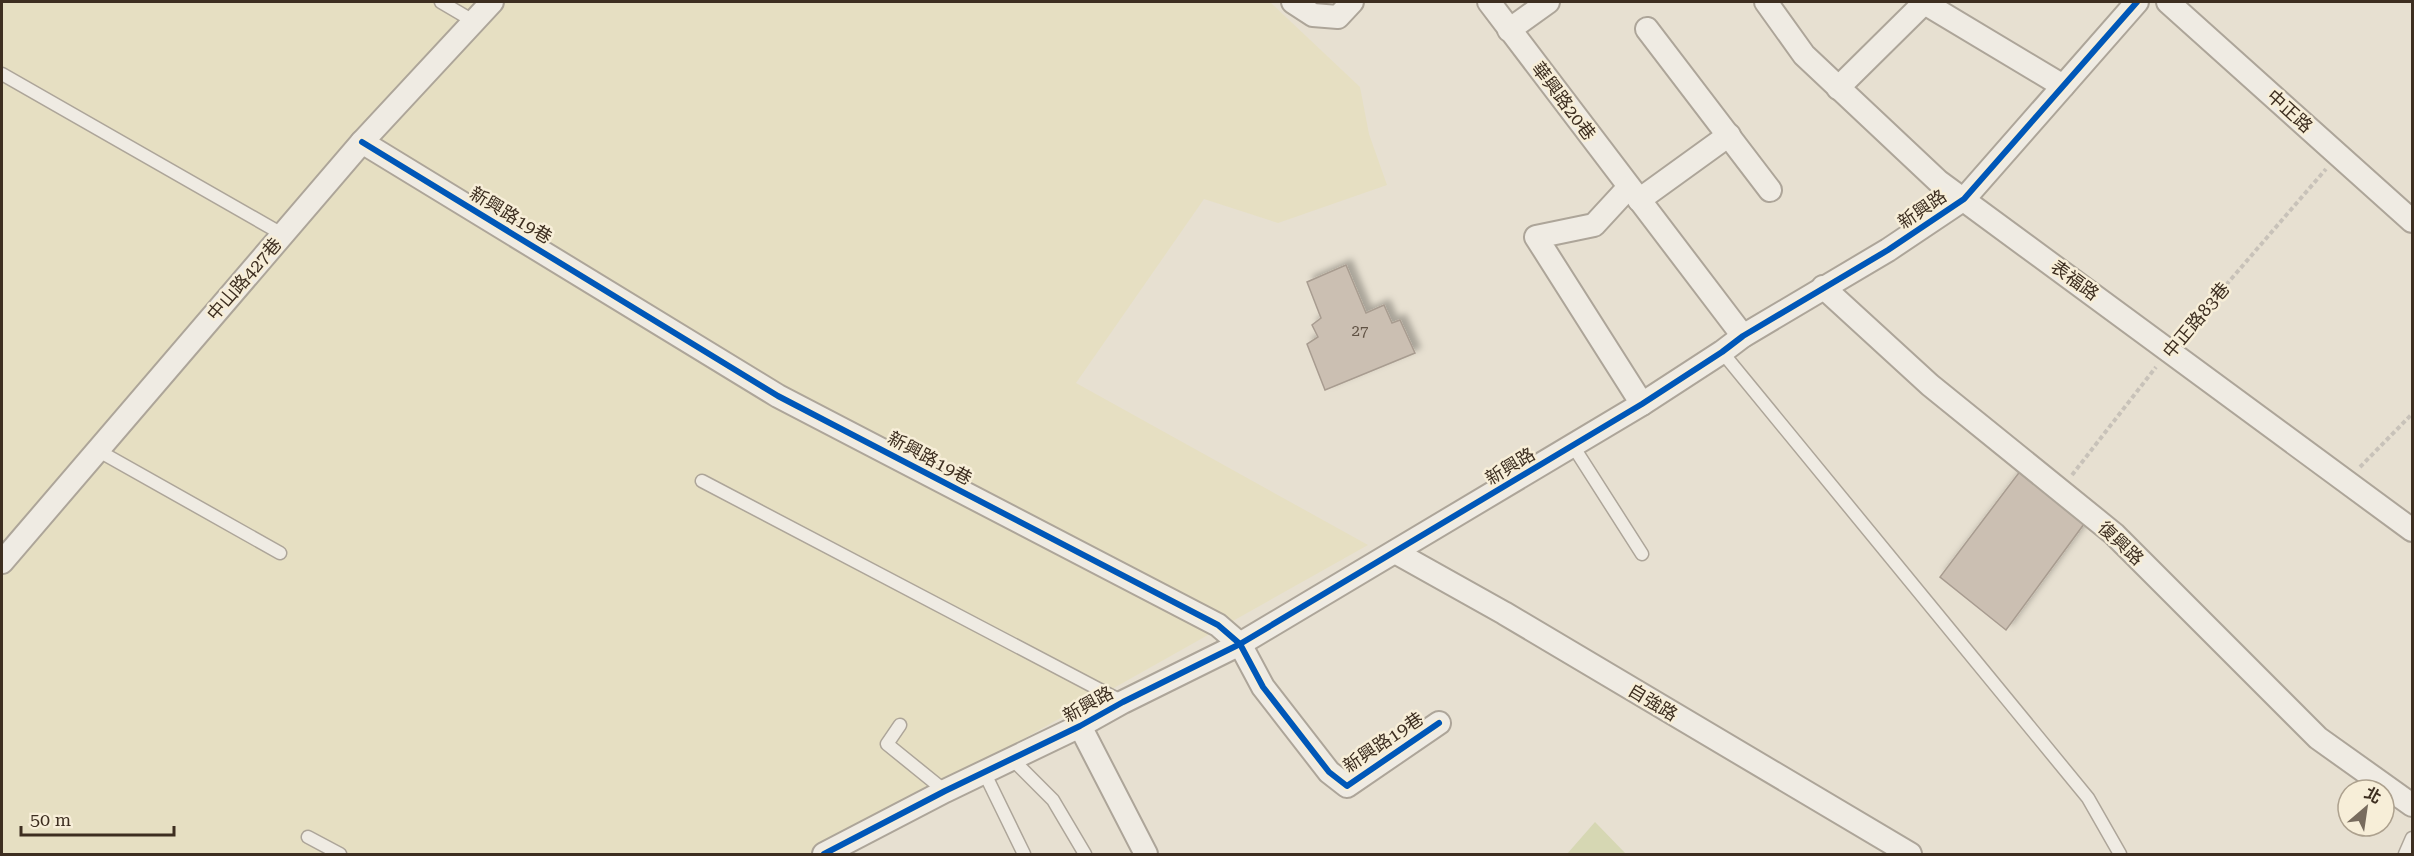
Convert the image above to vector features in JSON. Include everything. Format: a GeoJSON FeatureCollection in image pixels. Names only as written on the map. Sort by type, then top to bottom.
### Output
{"type":"FeatureCollection","features":[{"type":"Feature","properties":{"kind":"street","name":"中山路427巷"},"geometry":{"type":"LineString","coordinates":[[2,562],[362,142],[492,2]]}},
{"type":"Feature","properties":{"kind":"street"},"geometry":{"type":"LineString","coordinates":[[1293,2],[1313,15],[1338,17],[1352,2]]}},
{"type":"Feature","properties":{"kind":"street","name":"華興路20巷"},"geometry":{"type":"LineString","coordinates":[[1489,2],[1743,336]]}},
{"type":"Feature","properties":{"kind":"street"},"geometry":{"type":"LineString","coordinates":[[1509,30],[1548,2]]}},
{"type":"Feature","properties":{"kind":"street","name":"表福路"},"geometry":{"type":"LineString","coordinates":[[1766,2],[1804,55],[1938,181],[2412,530]]}},
{"type":"Feature","properties":{"kind":"street"},"geometry":{"type":"LineString","coordinates":[[1838,88],[1923,2],[2063,86]]}},
{"type":"Feature","properties":{"kind":"street","name":"新興路"},"geometry":{"type":"LineString","coordinates":[[824,855],[945,791],[1080,726],[1240,644],[1573,446],[1642,404],[1743,336],[1888,250],[1964,199],[2137,2]]}},
{"type":"Feature","properties":{"kind":"street","name":"中正路"},"geometry":{"type":"LineString","coordinates":[[2168,2],[2412,220]]}},
{"type":"Feature","properties":{"kind":"street"},"geometry":{"type":"LineString","coordinates":[[1647,29],[1770,190]]}},
{"type":"Feature","properties":{"kind":"street"},"geometry":{"type":"LineString","coordinates":[[1642,404],[1536,237],[1594,225],[1634,194],[1729,135]]}},
{"type":"Feature","properties":{"kind":"street","name":"新興路19巷"},"geometry":{"type":"LineString","coordinates":[[362,142],[778,396],[1218,625],[1240,644],[1263,687],[1329,772],[1347,786],[1439,723]]}},
{"type":"Feature","properties":{"kind":"street","name":"復興路"},"geometry":{"type":"LineString","coordinates":[[1823,287],[1930,385],[2114,534],[2318,738],[2412,805]]}},
{"type":"Feature","properties":{"kind":"street","name":"自強路"},"geometry":{"type":"LineString","coordinates":[[1395,552],[1504,613],[1910,855]]}},
{"type":"Feature","properties":{"kind":"street"},"geometry":{"type":"LineString","coordinates":[[1080,726],[1146,855]]}},
{"type":"Feature","properties":{"kind":"lane"},"geometry":{"type":"LineString","coordinates":[[441,2],[475,22]]}},
{"type":"Feature","properties":{"kind":"lane"},"geometry":{"type":"LineString","coordinates":[[2,74],[282,234]]}},
{"type":"Feature","properties":{"kind":"lane"},"geometry":{"type":"LineString","coordinates":[[1722,352],[2088,798],[2120,855]]}},
{"type":"Feature","properties":{"kind":"lane"},"geometry":{"type":"LineString","coordinates":[[1573,446],[1642,554]]}},
{"type":"Feature","properties":{"kind":"lane"},"geometry":{"type":"LineString","coordinates":[[97,450],[280,554]]}},
{"type":"Feature","properties":{"kind":"lane"},"geometry":{"type":"LineString","coordinates":[[702,481],[1123,702]]}},
{"type":"Feature","properties":{"kind":"lane"},"geometry":{"type":"LineString","coordinates":[[900,725],[887,744],[945,791]]}},
{"type":"Feature","properties":{"kind":"lane"},"geometry":{"type":"LineString","coordinates":[[1012,759],[1053,800],[1084,855]]}},
{"type":"Feature","properties":{"kind":"lane"},"geometry":{"type":"LineString","coordinates":[[984,772],[1024,855]]}},
{"type":"Feature","properties":{"kind":"lane"},"geometry":{"type":"LineString","coordinates":[[308,837],[340,855]]}},
{"type":"Feature","properties":{"kind":"lane"},"geometry":{"type":"LineString","coordinates":[[2405,855],[2412,838]]}},
{"type":"Feature","properties":{"kind":"path"},"geometry":{"type":"LineString","coordinates":[[2346,480],[2412,414]]}},
{"type":"Feature","properties":{"kind":"shaded area"},"geometry":{"type":"Polygon","coordinates":[[[2,2],[1270,2],[1360,87],[1369,134],[1387,185],[1278,223],[1204,199],[1076,383],[1368,545],[943,784],[808,854],[2,854],[2,2]]]}},
{"type":"Feature","properties":{"kind":"green space"},"geometry":{"type":"Polygon","coordinates":[[[1595,822],[1626,854],[1567,854],[1595,822]]]}},
{"type":"Feature","properties":{"kind":"building"},"geometry":{"type":"Polygon","coordinates":[[[1346,265],[1366,313],[1384,305],[1392,323],[1400,320],[1415,353],[1325,390],[1307,344],[1318,337],[1312,325],[1321,318],[1307,282],[1346,265]]]}},
{"type":"Feature","properties":{"kind":"building"},"geometry":{"type":"Polygon","coordinates":[[[2021,470],[2084,524],[2006,630],[1940,577],[2021,470]]]}},
{"type":"Feature","properties":{"kind":"cycle path"},"geometry":{"type":"LineString","coordinates":[[824,854],[1240,644],[1642,404],[1743,336],[1888,250],[1964,199],[2137,2]]}},
{"type":"Feature","properties":{"kind":"cycle path"},"geometry":{"type":"LineString","coordinates":[[362,142],[778,396],[1218,625],[1240,644],[1263,687],[1329,772],[1347,786],[1439,723]]}}]}
